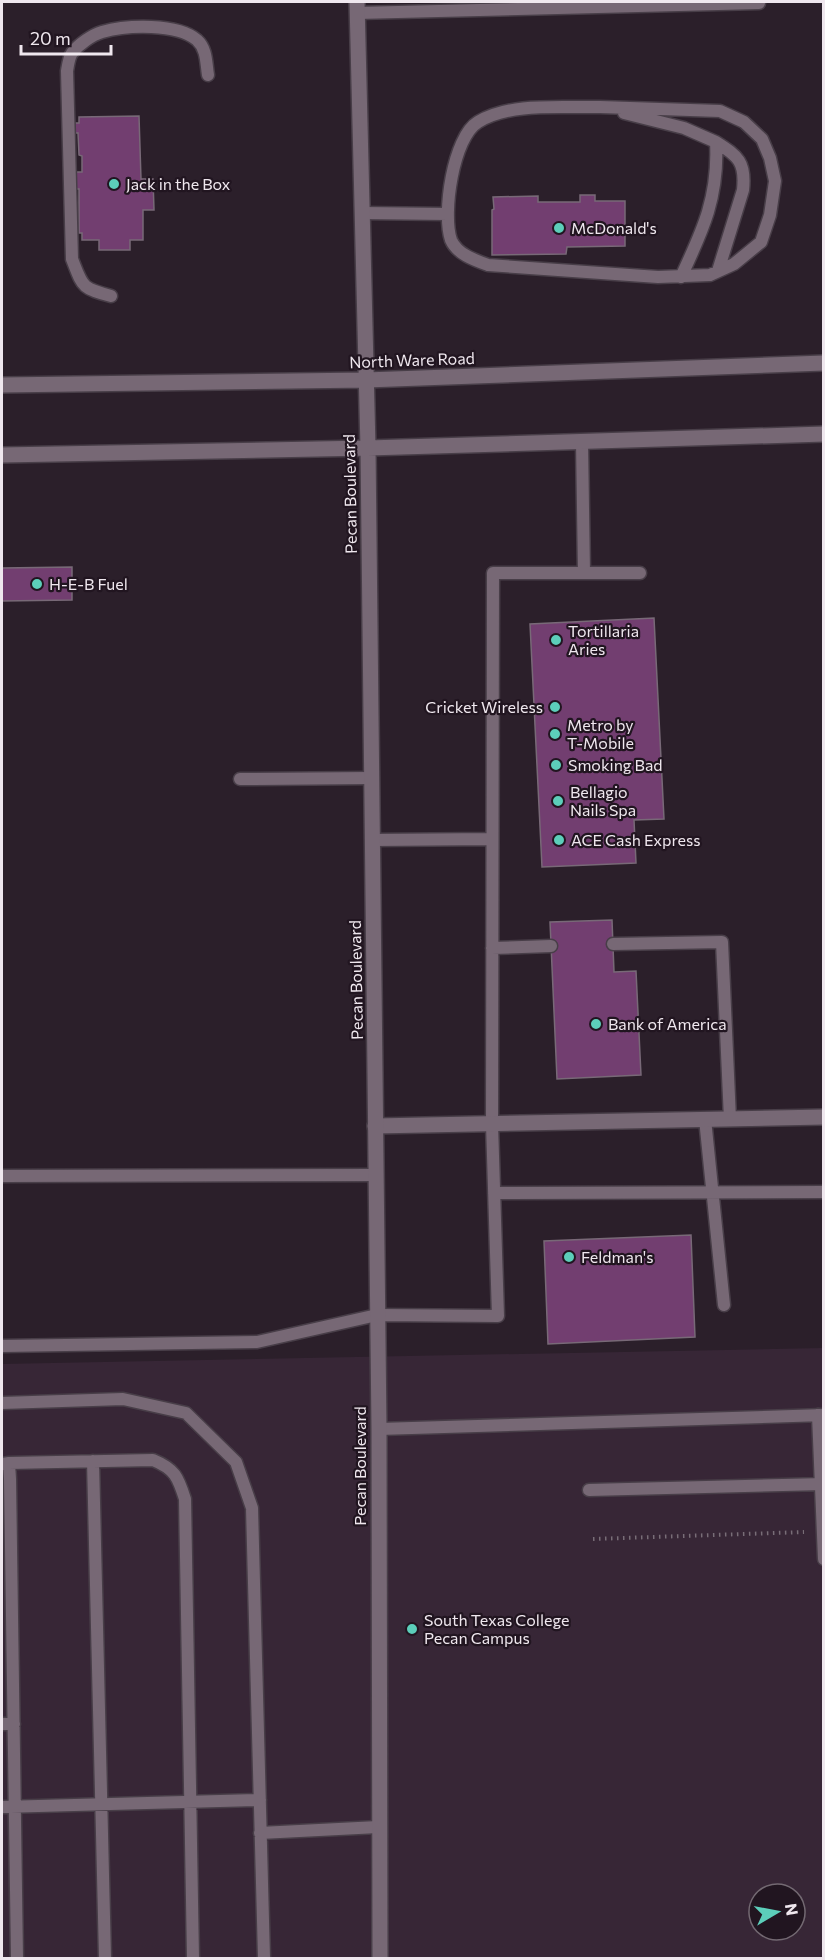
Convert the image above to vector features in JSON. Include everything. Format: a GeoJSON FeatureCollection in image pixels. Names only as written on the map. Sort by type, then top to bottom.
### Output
{"type":"FeatureCollection","features":[{"type":"Feature","properties":{"kind":"main road","name":"Pecan Boulevard"},"geometry":{"type":"LineString","coordinates":[[357,7],[368,448],[379,1429],[380,1959]]}},
{"type":"Feature","properties":{"kind":"main road","name":"North Ware Road"},"geometry":{"type":"LineString","coordinates":[[2,385],[366,380],[824,363]]}},
{"type":"Feature","properties":{"kind":"main road"},"geometry":{"type":"LineString","coordinates":[[2,455],[368,448],[824,434]]}},
{"type":"Feature","properties":{"kind":"main road"},"geometry":{"type":"LineString","coordinates":[[375,1126],[824,1117]]}},
{"type":"Feature","properties":{"kind":"lane"},"geometry":{"type":"LineString","coordinates":[[357,7],[759,2]]}},
{"type":"Feature","properties":{"kind":"lane"},"geometry":{"type":"LineString","coordinates":[[111,296],[88,290],[72,259],[67,70],[71,54],[85,41],[100,33],[134,27],[174,30],[196,40],[204,50],[208,75]]}},
{"type":"Feature","properties":{"kind":"lane"},"geometry":{"type":"LineString","coordinates":[[600,107],[684,129],[716,142],[740,161],[744,170],[743,190],[718,272]]}},
{"type":"Feature","properties":{"kind":"lane"},"geometry":{"type":"LineString","coordinates":[[600,107],[720,111],[744,122],[762,139],[770,158],[775,181],[770,216],[761,242],[734,264],[718,272],[710,275],[681,277],[658,278],[488,265],[466,257],[451,241],[448,214],[453,169],[464,140],[475,123],[501,111],[600,107]]}},
{"type":"Feature","properties":{"kind":"lane"},"geometry":{"type":"LineString","coordinates":[[681,277],[710,209],[717,165],[716,142]]}},
{"type":"Feature","properties":{"kind":"lane"},"geometry":{"type":"LineString","coordinates":[[362,213],[448,214]]}},
{"type":"Feature","properties":{"kind":"lane"},"geometry":{"type":"LineString","coordinates":[[582,442],[584,573]]}},
{"type":"Feature","properties":{"kind":"lane"},"geometry":{"type":"LineString","coordinates":[[2,1346],[257,1342],[377,1315],[498,1316],[492,1124],[493,573],[640,573]]}},
{"type":"Feature","properties":{"kind":"lane"},"geometry":{"type":"LineString","coordinates":[[240,779],[371,778]]}},
{"type":"Feature","properties":{"kind":"lane"},"geometry":{"type":"LineString","coordinates":[[372,840],[492,839]]}},
{"type":"Feature","properties":{"kind":"lane"},"geometry":{"type":"LineString","coordinates":[[613,944],[722,942],[730,1119]]}},
{"type":"Feature","properties":{"kind":"lane"},"geometry":{"type":"LineString","coordinates":[[492,948],[551,946]]}},
{"type":"Feature","properties":{"kind":"lane"},"geometry":{"type":"LineString","coordinates":[[705,1119],[724,1305]]}},
{"type":"Feature","properties":{"kind":"lane"},"geometry":{"type":"LineString","coordinates":[[2,1176],[376,1175]]}},
{"type":"Feature","properties":{"kind":"lane"},"geometry":{"type":"LineString","coordinates":[[494,1193],[824,1192]]}},
{"type":"Feature","properties":{"kind":"lane"},"geometry":{"type":"LineString","coordinates":[[2,1403],[123,1399],[186,1413],[236,1462],[252,1508],[264,1959]]}},
{"type":"Feature","properties":{"kind":"lane"},"geometry":{"type":"LineString","coordinates":[[379,1429],[821,1415],[824,1559]]}},
{"type":"Feature","properties":{"kind":"lane"},"geometry":{"type":"LineString","coordinates":[[17,1959],[15,1807],[8,1724],[5,1463],[153,1460],[169,1466],[179,1482],[185,1499],[194,1959]]}},
{"type":"Feature","properties":{"kind":"lane"},"geometry":{"type":"LineString","coordinates":[[93,1461],[105,1959]]}},
{"type":"Feature","properties":{"kind":"lane"},"geometry":{"type":"LineString","coordinates":[[589,1490],[822,1484]]}},
{"type":"Feature","properties":{"kind":"lane"},"geometry":{"type":"LineString","coordinates":[[2,1807],[260,1800]]}},
{"type":"Feature","properties":{"kind":"lane"},"geometry":{"type":"LineString","coordinates":[[260,1833],[378,1827]]}},
{"type":"Feature","properties":{"kind":"path"},"geometry":{"type":"LineString","coordinates":[[593,1539],[823,1532]]}},
{"type":"Feature","properties":{"kind":"shaded area","name":"South Texas College Pecan Campus"},"geometry":{"type":"Polygon","coordinates":[[[823,1348],[823,1958],[2,1958],[2,1364],[823,1348]]]}},
{"type":"Feature","properties":{"kind":"building","name":"Jack in the Box"},"geometry":{"type":"Polygon","coordinates":[[[139,116],[141,179],[153,179],[154,210],[143,210],[143,240],[130,240],[130,250],[99,250],[99,240],[82,240],[82,233],[79,233],[79,189],[74,189],[74,172],[82,172],[82,156],[79,155],[78,133],[73,133],[73,123],[79,123],[79,117],[139,116]]]}},
{"type":"Feature","properties":{"kind":"building","name":"McDonald's"},"geometry":{"type":"Polygon","coordinates":[[[580,195],[595,195],[595,201],[625,201],[625,246],[567,247],[566,254],[492,255],[493,197],[538,196],[538,202],[580,202],[580,195]]]}},
{"type":"Feature","properties":{"kind":"building","name":"H-E-B Fuel"},"geometry":{"type":"Polygon","coordinates":[[[72,567],[72,600],[2,601],[2,568],[72,567]]]}},
{"type":"Feature","properties":{"kind":"building"},"geometry":{"type":"Polygon","coordinates":[[[654,618],[664,819],[634,820],[636,863],[542,867],[530,624],[654,618]]]}},
{"type":"Feature","properties":{"kind":"building","name":"Bank of America"},"geometry":{"type":"Polygon","coordinates":[[[612,920],[614,972],[636,971],[641,1075],[557,1079],[550,922],[612,920]]]}},
{"type":"Feature","properties":{"kind":"building"},"geometry":{"type":"Polygon","coordinates":[[[691,1235],[695,1337],[548,1344],[544,1241],[691,1235]]]}},
{"type":"Feature","properties":{"kind":"place","name":"Jack in the Box"},"geometry":{"type":"Point","coordinates":[114,184]}},
{"type":"Feature","properties":{"kind":"place","name":"McDonald's"},"geometry":{"type":"Point","coordinates":[559,228]}},
{"type":"Feature","properties":{"kind":"place","name":"H-E-B Fuel"},"geometry":{"type":"Point","coordinates":[37,584]}},
{"type":"Feature","properties":{"kind":"place","name":"Tortillaria Aries"},"geometry":{"type":"Point","coordinates":[556,640]}},
{"type":"Feature","properties":{"kind":"place","name":"Cricket Wireless"},"geometry":{"type":"Point","coordinates":[555,707]}},
{"type":"Feature","properties":{"kind":"place","name":"Metro by T-Mobile"},"geometry":{"type":"Point","coordinates":[555,734]}},
{"type":"Feature","properties":{"kind":"place","name":"Smoking Bad"},"geometry":{"type":"Point","coordinates":[556,765]}},
{"type":"Feature","properties":{"kind":"place","name":"Bellagio Nails Spa"},"geometry":{"type":"Point","coordinates":[558,801]}},
{"type":"Feature","properties":{"kind":"place","name":"ACE Cash Express"},"geometry":{"type":"Point","coordinates":[559,840]}},
{"type":"Feature","properties":{"kind":"place","name":"Bank of America"},"geometry":{"type":"Point","coordinates":[596,1024]}},
{"type":"Feature","properties":{"kind":"place","name":"Feldman's"},"geometry":{"type":"Point","coordinates":[569,1257]}},
{"type":"Feature","properties":{"kind":"place","name":"South Texas College Pecan Campus"},"geometry":{"type":"Point","coordinates":[412,1629]}}]}
